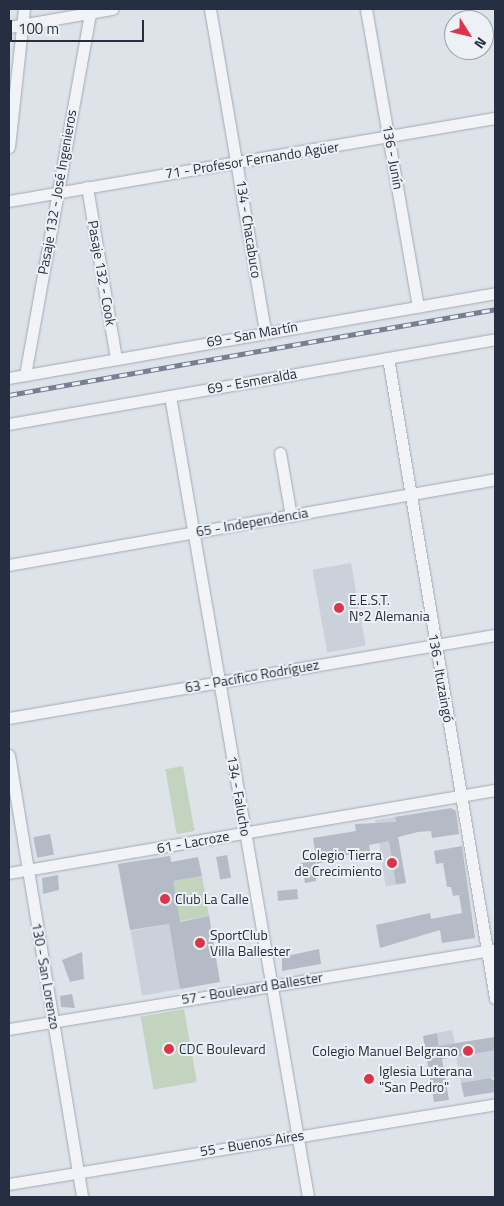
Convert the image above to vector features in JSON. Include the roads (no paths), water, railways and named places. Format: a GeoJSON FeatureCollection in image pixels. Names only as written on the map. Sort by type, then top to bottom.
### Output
{"type":"FeatureCollection","features":[{"type":"Feature","properties":{"kind":"street"},"geometry":{"type":"LineString","coordinates":[[9,147],[24,9]]}},
{"type":"Feature","properties":{"kind":"street"},"geometry":{"type":"LineString","coordinates":[[9,27],[90,11],[112,9]]}},
{"type":"Feature","properties":{"kind":"street","name":"134 - Chacabuco"},"geometry":{"type":"LineString","coordinates":[[210,9],[239,162],[265,332]]}},
{"type":"Feature","properties":{"kind":"street","name":"136 - Junín"},"geometry":{"type":"LineString","coordinates":[[366,9],[418,306]]}},
{"type":"Feature","properties":{"kind":"street","name":"Pasaje 132 - José Ingenieros"},"geometry":{"type":"LineString","coordinates":[[25,375],[90,11]]}},
{"type":"Feature","properties":{"kind":"street","name":"71 - Profesor Fernando Agüer"},"geometry":{"type":"LineString","coordinates":[[9,201],[495,118]]}},
{"type":"Feature","properties":{"kind":"street","name":"Pasaje 132 - Cook"},"geometry":{"type":"LineString","coordinates":[[87,187],[116,359]]}},
{"type":"Feature","properties":{"kind":"street","name":"69 - San Martín"},"geometry":{"type":"LineString","coordinates":[[9,378],[495,293]]}},
{"type":"Feature","properties":{"kind":"street","name":"69 - Esmeralda"},"geometry":{"type":"LineString","coordinates":[[9,424],[495,339]]}},
{"type":"Feature","properties":{"kind":"street","name":"136 - Ituzaingó"},"geometry":{"type":"LineString","coordinates":[[388,358],[461,796],[491,950],[495,998]]}},
{"type":"Feature","properties":{"kind":"street","name":"134 - Falucho"},"geometry":{"type":"LineString","coordinates":[[170,396],[308,1197]]}},
{"type":"Feature","properties":{"kind":"street"},"geometry":{"type":"LineString","coordinates":[[280,453],[291,516]]}},
{"type":"Feature","properties":{"kind":"street","name":"65 - Independencia"},"geometry":{"type":"LineString","coordinates":[[9,565],[495,479]]}},
{"type":"Feature","properties":{"kind":"street","name":"63 - Pacífico Rodríguez"},"geometry":{"type":"LineString","coordinates":[[9,718],[495,635]]}},
{"type":"Feature","properties":{"kind":"street","name":"130 - San Lorenzo"},"geometry":{"type":"LineString","coordinates":[[9,755],[82,1197]]}},
{"type":"Feature","properties":{"kind":"street","name":"61 - Lacroze"},"geometry":{"type":"LineString","coordinates":[[9,874],[495,790]]}},
{"type":"Feature","properties":{"kind":"street","name":"57 - Boulevard Ballester"},"geometry":{"type":"LineString","coordinates":[[9,1029],[271,984],[491,950]]}},
{"type":"Feature","properties":{"kind":"street","name":"55 - Buenos Aires"},"geometry":{"type":"LineString","coordinates":[[9,1184],[495,1104]]}},
{"type":"Feature","properties":{"kind":"railway"},"geometry":{"type":"LineString","coordinates":[[9,395],[495,309]]}},
{"type":"Feature","properties":{"kind":"place","name":"E.E.S.T. Nº2 Alemania"},"geometry":{"type":"Point","coordinates":[339,608]}},
{"type":"Feature","properties":{"kind":"place","name":"Colegio Tierra de Crecimiento"},"geometry":{"type":"Point","coordinates":[392,863]}},
{"type":"Feature","properties":{"kind":"place","name":"Club La Calle"},"geometry":{"type":"Point","coordinates":[165,899]}},
{"type":"Feature","properties":{"kind":"place","name":"SportClub Villa Ballester"},"geometry":{"type":"Point","coordinates":[200,943]}},
{"type":"Feature","properties":{"kind":"place","name":"CDC Boulevard"},"geometry":{"type":"Point","coordinates":[169,1049]}},
{"type":"Feature","properties":{"kind":"place","name":"Colegio Manuel Belgrano"},"geometry":{"type":"Point","coordinates":[468,1051]}},
{"type":"Feature","properties":{"kind":"place","name":"Iglesia Luterana \"San Pedro\""},"geometry":{"type":"Point","coordinates":[369,1079]}}]}
